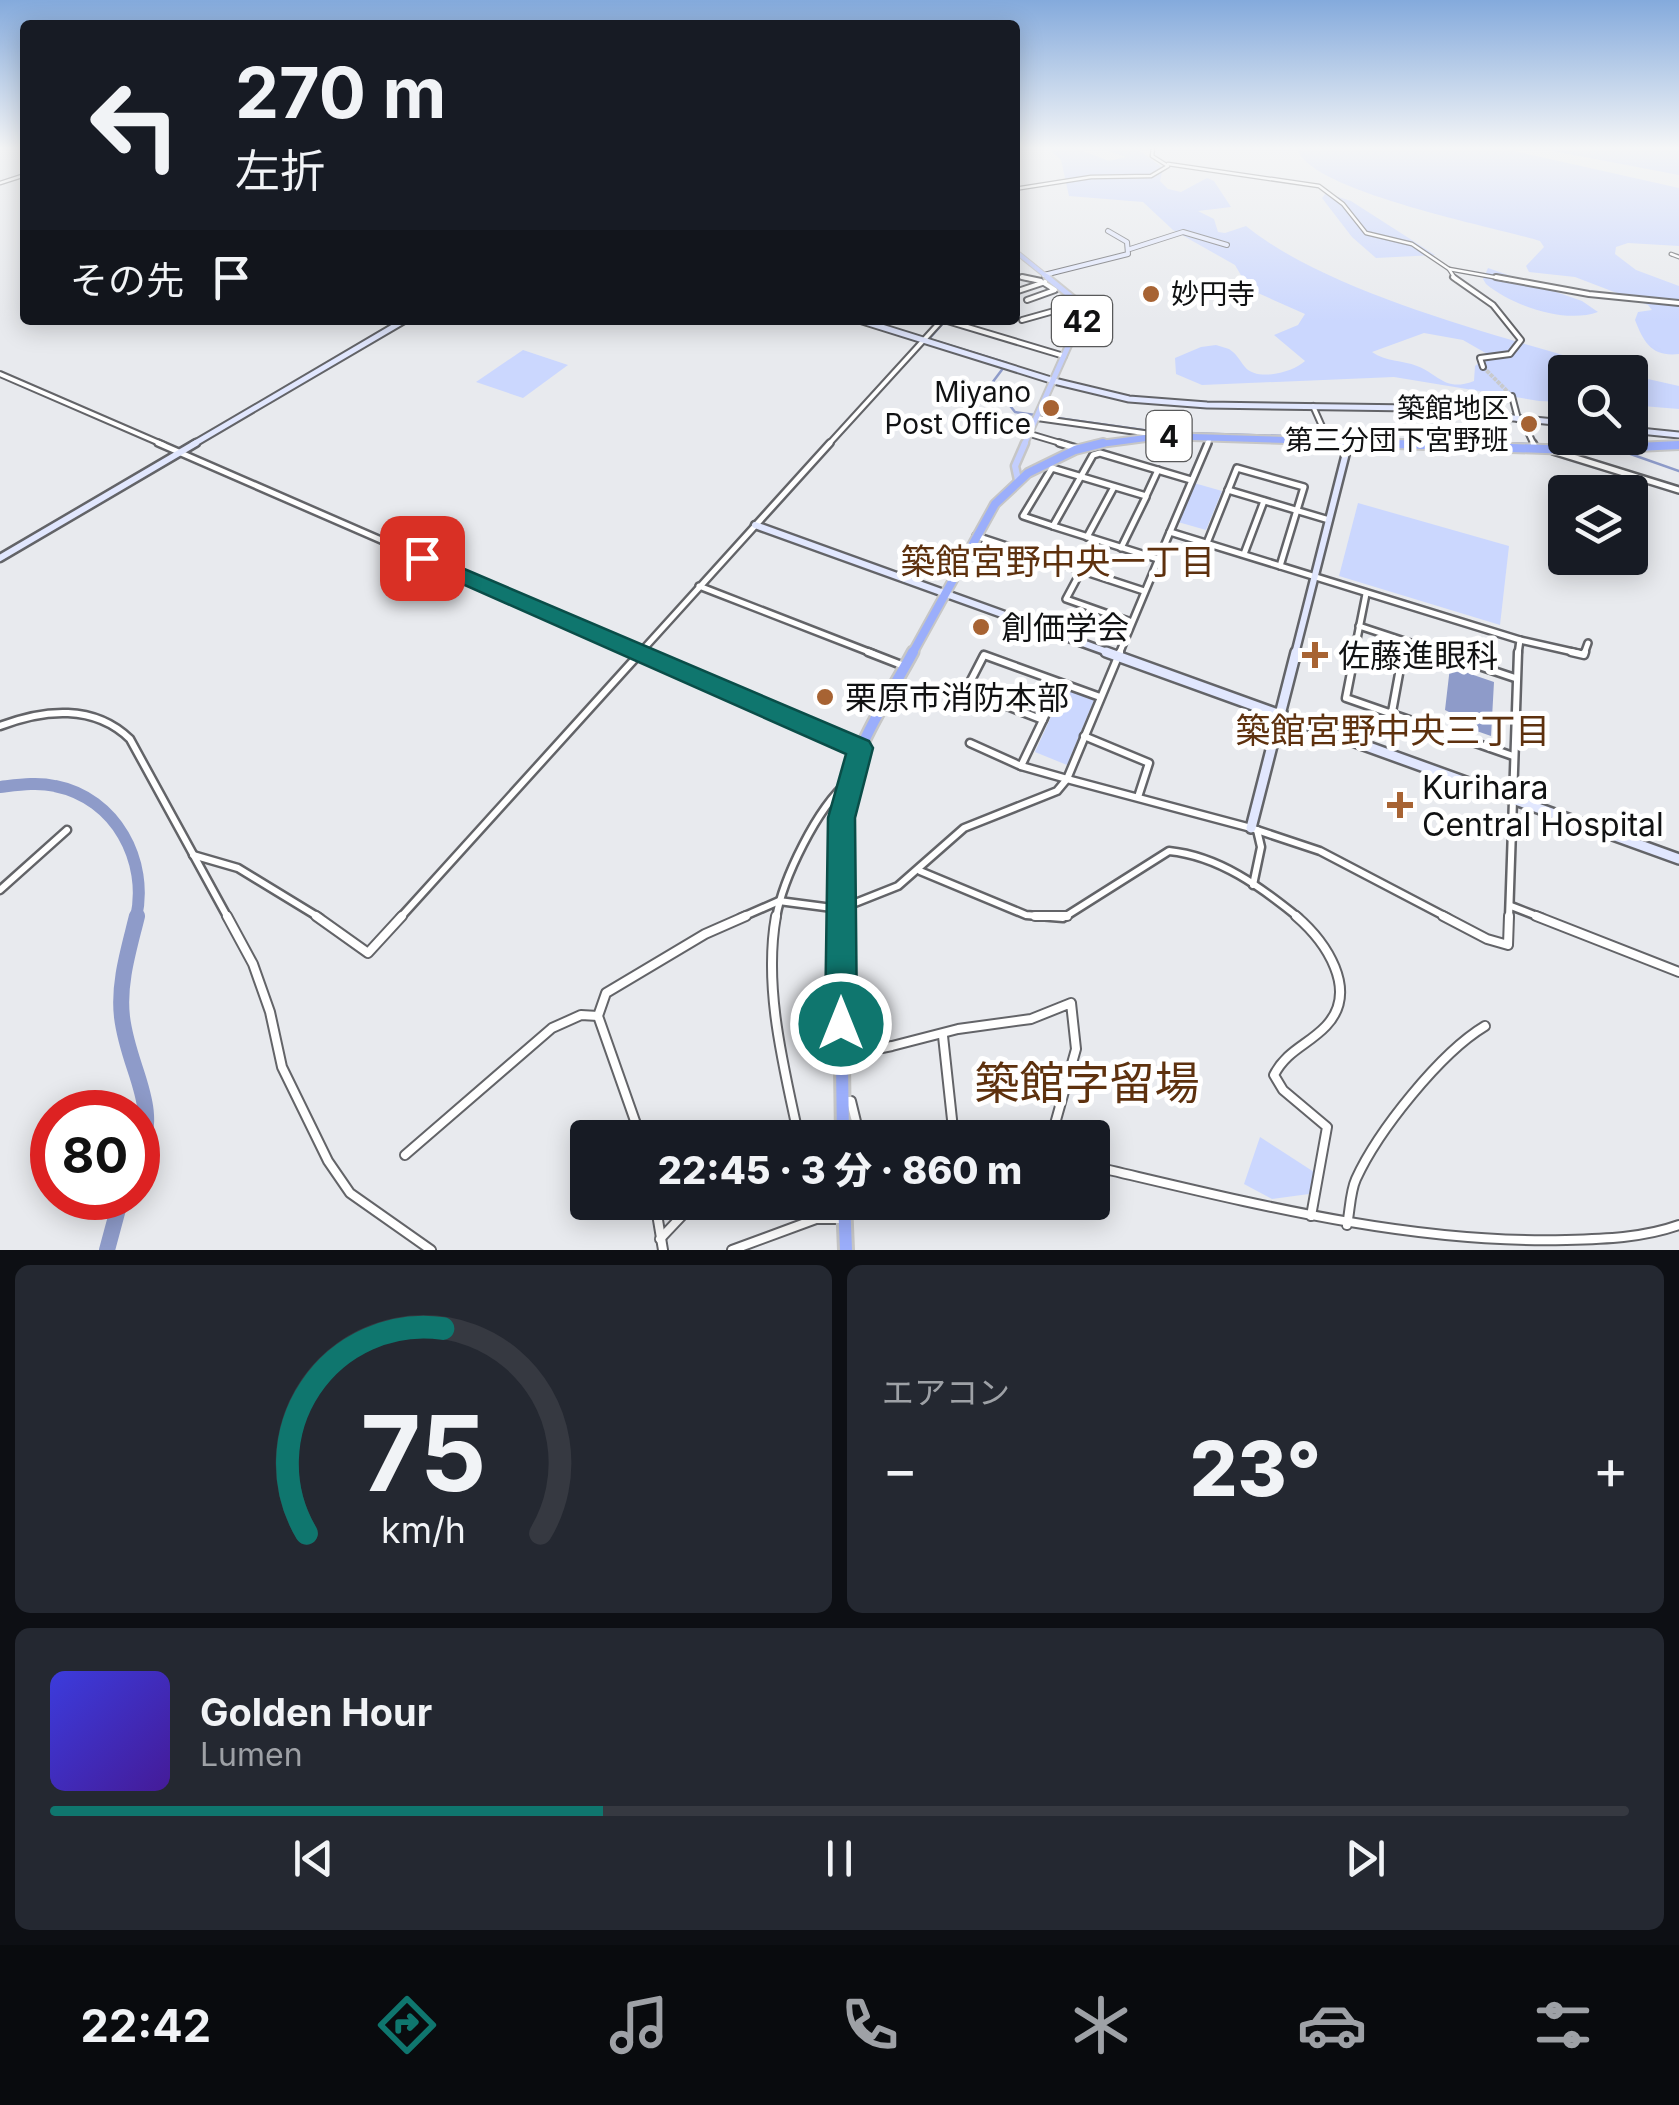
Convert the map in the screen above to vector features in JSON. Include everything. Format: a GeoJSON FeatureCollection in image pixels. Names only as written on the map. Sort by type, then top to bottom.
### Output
{"type":"FeatureCollection","features":[{"type":"Feature","properties":{"kind":"highway","name":"4"},"geometry":{"type":"LineString","coordinates":[[842,1120],[840,908],[842,818],[849,780],[860,748],[976,536],[995,504],[1018,480],[1078,449],[1114,440],[1160,436],[1535,445],[1548,449]]}},
{"type":"Feature","properties":{"kind":"highway","name":"4"},"geometry":{"type":"LineString","coordinates":[[1648,448],[1679,445]]}},
{"type":"Feature","properties":{"kind":"highway"},"geometry":{"type":"LineString","coordinates":[[845,1220],[846,1250]]}},
{"type":"Feature","properties":{"kind":"main road","name":"42"},"geometry":{"type":"LineString","coordinates":[[1018,480],[1015,466],[1082,319],[1079,304],[1053,282],[1043,280],[1020,256]]}},
{"type":"Feature","properties":{"kind":"street"},"geometry":{"type":"LineString","coordinates":[[1345,206],[1366,233],[1412,244],[1448,269],[1589,294],[1679,303]]}},
{"type":"Feature","properties":{"kind":"street"},"geometry":{"type":"LineString","coordinates":[[1108,231],[1130,249]]}},
{"type":"Feature","properties":{"kind":"street"},"geometry":{"type":"LineString","coordinates":[[1020,290],[1184,232],[1227,244]]}},
{"type":"Feature","properties":{"kind":"street"},"geometry":{"type":"LineString","coordinates":[[1670,254],[1679,257]]}},
{"type":"Feature","properties":{"kind":"street"},"geometry":{"type":"LineString","coordinates":[[1448,269],[1453,278],[1493,305],[1521,340],[1510,354],[1480,358],[1484,367]]}},
{"type":"Feature","properties":{"kind":"street"},"geometry":{"type":"LineString","coordinates":[[1020,277],[1043,280],[1055,290],[1027,300]]}},
{"type":"Feature","properties":{"kind":"street"},"geometry":{"type":"LineString","coordinates":[[1022,320],[1079,304]]}},
{"type":"Feature","properties":{"kind":"street"},"geometry":{"type":"LineString","coordinates":[[0,558],[397,325]]}},
{"type":"Feature","properties":{"kind":"street"},"geometry":{"type":"LineString","coordinates":[[874,325],[1054,381],[1158,403],[1413,408],[1548,421]]}},
{"type":"Feature","properties":{"kind":"street"},"geometry":{"type":"LineString","coordinates":[[194,854],[216,857],[244,870],[368,952],[939,325]]}},
{"type":"Feature","properties":{"kind":"street"},"geometry":{"type":"LineString","coordinates":[[962,325],[1064,356]]}},
{"type":"Feature","properties":{"kind":"street"},"geometry":{"type":"LineString","coordinates":[[0,374],[860,748]]}},
{"type":"Feature","properties":{"kind":"street"},"geometry":{"type":"LineString","coordinates":[[1512,396],[1535,445]]}},
{"type":"Feature","properties":{"kind":"street"},"geometry":{"type":"LineString","coordinates":[[1313,406],[1328,438]]}},
{"type":"Feature","properties":{"kind":"street"},"geometry":{"type":"LineString","coordinates":[[1038,416],[1160,436]]}},
{"type":"Feature","properties":{"kind":"street"},"geometry":{"type":"LineString","coordinates":[[1648,432],[1679,435]]}},
{"type":"Feature","properties":{"kind":"street"},"geometry":{"type":"LineString","coordinates":[[1030,434],[1078,449]]}},
{"type":"Feature","properties":{"kind":"street"},"geometry":{"type":"LineString","coordinates":[[636,1120],[598,1016],[606,993],[705,934],[779,900],[840,908],[898,886],[920,871],[964,828],[1057,792],[1067,780],[1210,437]]}},
{"type":"Feature","properties":{"kind":"street"},"geometry":{"type":"LineString","coordinates":[[1253,886],[1261,847],[1254,829],[1347,449],[1344,442]]}},
{"type":"Feature","properties":{"kind":"street"},"geometry":{"type":"LineString","coordinates":[[1053,526],[1094,455],[1192,480]]}},
{"type":"Feature","properties":{"kind":"street"},"geometry":{"type":"LineString","coordinates":[[1566,455],[1679,490]]}},
{"type":"Feature","properties":{"kind":"street"},"geometry":{"type":"LineString","coordinates":[[1146,496],[1052,468],[1023,516],[1158,560]]}},
{"type":"Feature","properties":{"kind":"street"},"geometry":{"type":"LineString","coordinates":[[1207,543],[1236,468],[1304,487],[1280,566]]}},
{"type":"Feature","properties":{"kind":"street"},"geometry":{"type":"LineString","coordinates":[[1121,548],[1158,470]]}},
{"type":"Feature","properties":{"kind":"street"},"geometry":{"type":"LineString","coordinates":[[1087,537],[1114,486]]}},
{"type":"Feature","properties":{"kind":"street"},"geometry":{"type":"LineString","coordinates":[[1228,490],[1329,520]]}},
{"type":"Feature","properties":{"kind":"street"},"geometry":{"type":"LineString","coordinates":[[1244,554],[1264,501]]}},
{"type":"Feature","properties":{"kind":"street"},"geometry":{"type":"LineString","coordinates":[[755,525],[1679,859]]}},
{"type":"Feature","properties":{"kind":"street"},"geometry":{"type":"LineString","coordinates":[[1170,532],[1570,655],[1584,655],[1588,643]]}},
{"type":"Feature","properties":{"kind":"street"},"geometry":{"type":"LineString","coordinates":[[976,536],[1144,591]]}},
{"type":"Feature","properties":{"kind":"street"},"geometry":{"type":"LineString","coordinates":[[1081,571],[1066,599],[1130,622]]}},
{"type":"Feature","properties":{"kind":"street"},"geometry":{"type":"LineString","coordinates":[[699,586],[904,666]]}},
{"type":"Feature","properties":{"kind":"street"},"geometry":{"type":"LineString","coordinates":[[1366,593],[1346,698],[1513,756]]}},
{"type":"Feature","properties":{"kind":"street"},"geometry":{"type":"LineString","coordinates":[[1359,626],[1515,678]]}},
{"type":"Feature","properties":{"kind":"street"},"geometry":{"type":"LineString","coordinates":[[970,743],[1021,766],[1254,829],[1344,860],[1487,939],[1508,946],[1510,798],[1520,640]]}},
{"type":"Feature","properties":{"kind":"street"},"geometry":{"type":"LineString","coordinates":[[1392,714],[1405,641]]}},
{"type":"Feature","properties":{"kind":"street"},"geometry":{"type":"LineString","coordinates":[[1042,720],[966,690],[984,655],[1100,698]]}},
{"type":"Feature","properties":{"kind":"street"},"geometry":{"type":"LineString","coordinates":[[1021,766],[1060,683]]}},
{"type":"Feature","properties":{"kind":"street"},"geometry":{"type":"LineString","coordinates":[[0,726],[36,713],[95,717],[117,723],[130,739],[253,964],[270,1012],[282,1068],[328,1161],[350,1193],[431,1250]]}},
{"type":"Feature","properties":{"kind":"street"},"geometry":{"type":"LineString","coordinates":[[1084,736],[1150,763],[1138,798]]}},
{"type":"Feature","properties":{"kind":"street"},"geometry":{"type":"LineString","coordinates":[[795,1120],[778,1008],[775,953],[779,900],[836,792],[849,780]]}},
{"type":"Feature","properties":{"kind":"street"},"geometry":{"type":"LineString","coordinates":[[0,890],[67,830]]}},
{"type":"Feature","properties":{"kind":"street"},"geometry":{"type":"LineString","coordinates":[[920,871],[1005,908],[1043,918],[1063,918],[1169,852],[1205,856],[1283,905],[1328,950],[1338,978],[1336,1010],[1322,1033],[1298,1042],[1280,1058],[1274,1075],[1283,1090],[1328,1127],[1311,1216]]}},
{"type":"Feature","properties":{"kind":"street"},"geometry":{"type":"LineString","coordinates":[[1510,906],[1679,972]]}},
{"type":"Feature","properties":{"kind":"street"},"geometry":{"type":"LineString","coordinates":[[873,1040],[882,1048],[943,1036],[951,1030],[1034,1021],[1071,1003],[1076,1049],[1057,1120]]}},
{"type":"Feature","properties":{"kind":"street"},"geometry":{"type":"LineString","coordinates":[[405,1155],[552,1028],[581,1015],[598,1016]]}},
{"type":"Feature","properties":{"kind":"street"},"geometry":{"type":"LineString","coordinates":[[1348,1225],[1355,1181],[1417,1086],[1470,1035],[1485,1026]]}},
{"type":"Feature","properties":{"kind":"street"},"geometry":{"type":"LineString","coordinates":[[943,1036],[952,1120]]}},
{"type":"Feature","properties":{"kind":"street"},"geometry":{"type":"LineString","coordinates":[[842,1101],[851,1101],[856,1120]]}},
{"type":"Feature","properties":{"kind":"street"},"geometry":{"type":"LineString","coordinates":[[1110,1170],[1348,1225],[1444,1240],[1562,1244],[1661,1232],[1679,1225]]}},
{"type":"Feature","properties":{"kind":"street"},"geometry":{"type":"LineString","coordinates":[[658,1220],[662,1250]]}},
{"type":"Feature","properties":{"kind":"street"},"geometry":{"type":"LineString","coordinates":[[660,1238],[678,1220]]}},
{"type":"Feature","properties":{"kind":"street"},"geometry":{"type":"LineString","coordinates":[[732,1250],[813,1220]]}},
{"type":"Feature","properties":{"kind":"shaded area"},"geometry":{"type":"Polygon","coordinates":[[[1148,206],[1231,206],[1198,211],[1214,219],[1218,232],[1246,226],[1282,251],[1374,294],[1563,355],[1548,355],[1548,401],[1394,377],[1202,385],[1176,374],[1175,358],[1216,345],[1229,349],[1245,367],[1258,374],[1284,372],[1305,361],[1274,335],[1298,325],[1305,314],[1249,289],[1235,265],[1173,230],[1148,206]],[[1424,333],[1372,352],[1417,366],[1456,385],[1474,381],[1475,366],[1489,355],[1463,340],[1424,333]]]}},
{"type":"Feature","properties":{"kind":"shaded area"},"geometry":{"type":"Polygon","coordinates":[[[1328,206],[1359,206],[1435,255],[1376,258],[1352,237],[1328,206]]]}},
{"type":"Feature","properties":{"kind":"shaded area"},"geometry":{"type":"Polygon","coordinates":[[[1410,206],[1679,206],[1679,246],[1628,243],[1616,247],[1615,254],[1636,270],[1679,286],[1679,354],[1656,351],[1646,342],[1635,320],[1638,312],[1652,310],[1648,305],[1575,277],[1529,272],[1526,266],[1544,247],[1540,241],[1410,206]]]}},
{"type":"Feature","properties":{"kind":"shaded area"},"geometry":{"type":"Polygon","coordinates":[[[1488,268],[1582,301],[1598,312],[1570,316],[1525,306],[1486,284],[1483,279],[1488,268]]]}},
{"type":"Feature","properties":{"kind":"shaded area"},"geometry":{"type":"Polygon","coordinates":[[[523,350],[568,365],[523,398],[476,382],[523,350]]]}},
{"type":"Feature","properties":{"kind":"shaded area"},"geometry":{"type":"Polygon","coordinates":[[[1648,379],[1679,386],[1679,409],[1648,406],[1648,379]]]}},
{"type":"Feature","properties":{"kind":"shaded area"},"geometry":{"type":"Polygon","coordinates":[[[1194,483],[1222,491],[1206,530],[1178,522],[1194,483]]]}},
{"type":"Feature","properties":{"kind":"shaded area"},"geometry":{"type":"Polygon","coordinates":[[[1358,503],[1509,546],[1500,625],[1339,576],[1358,503]]]}},
{"type":"Feature","properties":{"kind":"shaded area"},"geometry":{"type":"Polygon","coordinates":[[[1450,667],[1494,682],[1491,736],[1448,721],[1449,712],[1445,710],[1450,667]]]}},
{"type":"Feature","properties":{"kind":"shaded area"},"geometry":{"type":"Polygon","coordinates":[[[1064,688],[1094,700],[1067,765],[1035,752],[1064,688]]]}},
{"type":"Feature","properties":{"kind":"shaded area"},"geometry":{"type":"Polygon","coordinates":[[[1260,1137],[1314,1172],[1309,1194],[1272,1199],[1244,1184],[1260,1137]]]}},
{"type":"Feature","properties":{"kind":"waterway"},"geometry":{"type":"LineString","coordinates":[[941,325],[929,339],[1007,363],[992,383],[1015,412],[1157,432],[1548,444]]}},
{"type":"Feature","properties":{"kind":"waterway"},"geometry":{"type":"LineString","coordinates":[[1633,455],[1679,471]]}},
{"type":"Feature","properties":{"kind":"waterway"},"geometry":{"type":"LineString","coordinates":[[0,787],[55,786],[77,793],[111,818],[132,854],[139,896],[136,918]]}},
{"type":"Feature","properties":{"kind":"waterway"},"geometry":{"type":"LineString","coordinates":[[137,916],[121,1004],[141,1090]]}},
{"type":"Feature","properties":{"kind":"waterway"},"geometry":{"type":"LineString","coordinates":[[107,1250],[115,1220]]}},
{"type":"Feature","properties":{"kind":"tunnel"},"geometry":{"type":"LineString","coordinates":[[1483,367],[1512,396]]}},
{"type":"Feature","properties":{"kind":"place","name":"妙円寺"},"geometry":{"type":"Point","coordinates":[1151,294]}},
{"type":"Feature","properties":{"kind":"place","name":"Miyano Post Office"},"geometry":{"type":"Point","coordinates":[1051,408]}},
{"type":"Feature","properties":{"kind":"place","name":"築館地区 第三分団下宮野班"},"geometry":{"type":"Point","coordinates":[1529,424]}},
{"type":"Feature","properties":{"kind":"place","name":"創価学会"},"geometry":{"type":"Point","coordinates":[981,627]}},
{"type":"Feature","properties":{"kind":"place","name":"佐藤進眼科"},"geometry":{"type":"Point","coordinates":[1315,655]}},
{"type":"Feature","properties":{"kind":"place","name":"栗原市消防本部"},"geometry":{"type":"Point","coordinates":[825,697]}},
{"type":"Feature","properties":{"kind":"place","name":"Kurihara Central Hospital"},"geometry":{"type":"Point","coordinates":[1400,805]}},
{"type":"Feature","properties":{"kind":"district","name":"築館宮野中央一丁目"},"geometry":{"type":"Point","coordinates":[1058,561]}},
{"type":"Feature","properties":{"kind":"district","name":"築館宮野中央三丁目"},"geometry":{"type":"Point","coordinates":[1393,730]}},
{"type":"Feature","properties":{"kind":"district","name":"築館字留場"},"geometry":{"type":"Point","coordinates":[1087,1082]}},
{"type":"Feature","properties":{"kind":"route"},"geometry":{"type":"LineString","coordinates":[[422,558],[860,748],[842,818],[841,1024]]}}]}
